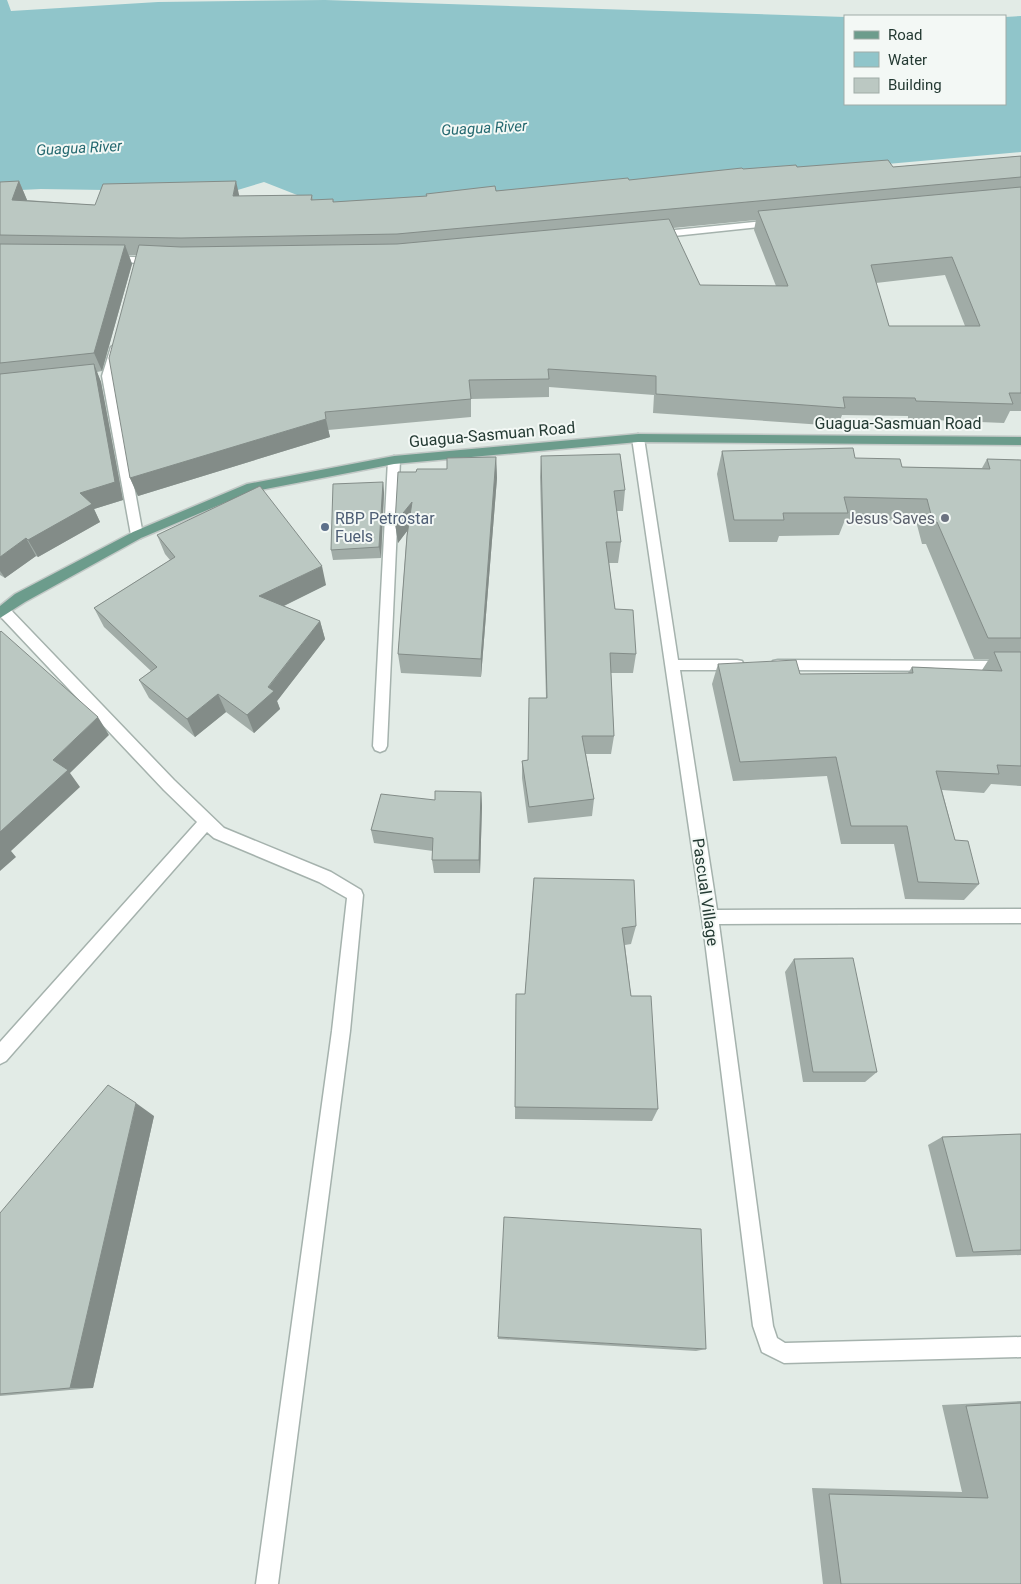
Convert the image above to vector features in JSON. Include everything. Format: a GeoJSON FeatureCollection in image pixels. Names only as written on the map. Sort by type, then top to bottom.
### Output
{"type":"FeatureCollection","features":[{"type":"Feature","properties":{"kind":"main road","name":"Guagua-Sasmuan Road"},"geometry":{"type":"LineString","coordinates":[[2,612],[20,598],[137,535],[247,488],[394,460],[638,438],[1021,442]]}},
{"type":"Feature","properties":{"kind":"street"},"geometry":{"type":"LineString","coordinates":[[648,236],[788,221]]}},
{"type":"Feature","properties":{"kind":"street"},"geometry":{"type":"LineString","coordinates":[[100,259],[138,263],[170,261]]}},
{"type":"Feature","properties":{"kind":"street"},"geometry":{"type":"LineString","coordinates":[[120,331],[103,377],[137,535]]}},
{"type":"Feature","properties":{"kind":"street","name":"Pascual Village"},"geometry":{"type":"LineString","coordinates":[[638,438],[674,664],[710,917],[763,1326],[769,1346],[784,1353],[1021,1347]]}},
{"type":"Feature","properties":{"kind":"street"},"geometry":{"type":"LineString","coordinates":[[380,746],[394,460]]}},
{"type":"Feature","properties":{"kind":"street"},"geometry":{"type":"LineString","coordinates":[[2,612],[206,822],[219,833],[325,877],[355,895],[341,1031],[271,1570],[267,1584]]}},
{"type":"Feature","properties":{"kind":"street"},"geometry":{"type":"LineString","coordinates":[[674,664],[1021,666]]}},
{"type":"Feature","properties":{"kind":"street"},"geometry":{"type":"LineString","coordinates":[[0,1055],[206,822]]}},
{"type":"Feature","properties":{"kind":"street"},"geometry":{"type":"LineString","coordinates":[[710,917],[1021,916]]}},
{"type":"Feature","properties":{"kind":"water","name":"Guagua River"},"geometry":{"type":"Polygon","coordinates":[[[0,0],[7,0],[11,11],[158,2],[325,0],[844,17],[844,105],[1006,105],[1006,17],[1021,16],[1021,152],[343,213],[264,182],[231,192],[41,189],[0,191],[0,0]]]}},
{"type":"Feature","properties":{"kind":"building"},"geometry":{"type":"Polygon","coordinates":[[[1021,156],[1021,177],[397,234],[181,238],[0,235],[0,182],[19,181],[12,200],[95,205],[103,184],[236,181],[233,196],[312,195],[311,200],[333,199],[333,202],[427,196],[426,194],[495,186],[496,191],[628,178],[629,180],[742,168],[796,165],[797,167],[888,160],[893,167],[1021,156]]]}},
{"type":"Feature","properties":{"kind":"building"},"geometry":{"type":"Polygon","coordinates":[[[1021,187],[1021,393],[1009,393],[1013,404],[916,401],[915,398],[843,397],[845,408],[656,394],[656,376],[548,369],[549,379],[469,380],[471,399],[325,412],[326,419],[130,478],[109,358],[139,245],[181,247],[397,244],[669,219],[700,285],[788,286],[758,211],[1021,187]],[[952,257],[871,265],[889,326],[980,326],[952,257]]]}},
{"type":"Feature","properties":{"kind":"building"},"geometry":{"type":"Polygon","coordinates":[[[0,244],[125,245],[94,353],[0,363],[0,244]]]}},
{"type":"Feature","properties":{"kind":"building"},"geometry":{"type":"Polygon","coordinates":[[[94,364],[115,482],[80,493],[92,504],[28,540],[26,538],[0,557],[0,374],[94,364]]]}},
{"type":"Feature","properties":{"kind":"building"},"geometry":{"type":"Polygon","coordinates":[[[853,448],[855,458],[900,459],[902,467],[990,469],[987,459],[1021,460],[1021,638],[988,638],[937,522],[933,522],[927,499],[844,497],[848,513],[783,513],[784,520],[734,520],[722,451],[853,448]]]}},
{"type":"Feature","properties":{"kind":"building"},"geometry":{"type":"Polygon","coordinates":[[[620,454],[625,490],[614,491],[621,542],[606,542],[615,609],[633,610],[636,654],[610,653],[614,736],[582,736],[594,799],[529,807],[522,761],[528,760],[529,698],[547,698],[541,456],[620,454]]]}},
{"type":"Feature","properties":{"kind":"building"},"geometry":{"type":"Polygon","coordinates":[[[496,457],[481,659],[398,654],[407,536],[412,502],[395,523],[398,472],[416,472],[417,469],[447,469],[447,458],[496,457]]]}},
{"type":"Feature","properties":{"kind":"building"},"geometry":{"type":"Polygon","coordinates":[[[383,482],[379,547],[331,550],[333,484],[383,482]]]}},
{"type":"Feature","properties":{"kind":"building"},"geometry":{"type":"Polygon","coordinates":[[[260,486],[322,566],[259,596],[320,621],[268,687],[274,691],[247,715],[218,694],[187,719],[139,680],[157,667],[94,608],[175,557],[157,535],[260,486]]]}},
{"type":"Feature","properties":{"kind":"building"},"geometry":{"type":"Polygon","coordinates":[[[0,632],[98,717],[53,760],[68,770],[0,832],[0,632]]]}},
{"type":"Feature","properties":{"kind":"building"},"geometry":{"type":"Polygon","coordinates":[[[994,652],[1021,652],[1021,766],[997,765],[999,774],[936,771],[955,840],[968,841],[979,884],[918,882],[907,826],[851,826],[836,757],[740,762],[718,664],[796,660],[800,674],[913,673],[912,667],[1002,671],[994,652]]]}},
{"type":"Feature","properties":{"kind":"building"},"geometry":{"type":"Polygon","coordinates":[[[435,791],[481,792],[479,860],[432,860],[433,838],[371,830],[381,794],[435,800],[435,791]]]}},
{"type":"Feature","properties":{"kind":"building"},"geometry":{"type":"Polygon","coordinates":[[[534,878],[634,880],[636,926],[622,928],[631,996],[651,996],[658,1109],[515,1107],[516,994],[525,994],[534,878]]]}},
{"type":"Feature","properties":{"kind":"building"},"geometry":{"type":"Polygon","coordinates":[[[853,958],[877,1072],[813,1072],[794,959],[853,958]]]}},
{"type":"Feature","properties":{"kind":"building"},"geometry":{"type":"Polygon","coordinates":[[[108,1085],[136,1103],[70,1388],[0,1394],[0,1213],[108,1085]]]}},
{"type":"Feature","properties":{"kind":"building"},"geometry":{"type":"Polygon","coordinates":[[[1021,1134],[1021,1250],[973,1252],[942,1137],[1021,1134]]]}},
{"type":"Feature","properties":{"kind":"building"},"geometry":{"type":"Polygon","coordinates":[[[504,1217],[701,1229],[706,1349],[498,1337],[504,1217]]]}},
{"type":"Feature","properties":{"kind":"building"},"geometry":{"type":"Polygon","coordinates":[[[1021,1403],[1021,1584],[841,1584],[829,1494],[988,1498],[966,1406],[1021,1403]]]}},
{"type":"Feature","properties":{"kind":"place","name":"Jesus Saves"},"geometry":{"type":"Point","coordinates":[945,518]}},
{"type":"Feature","properties":{"kind":"place","name":"RBP Petrostar Fuels"},"geometry":{"type":"Point","coordinates":[325,527]}}]}
